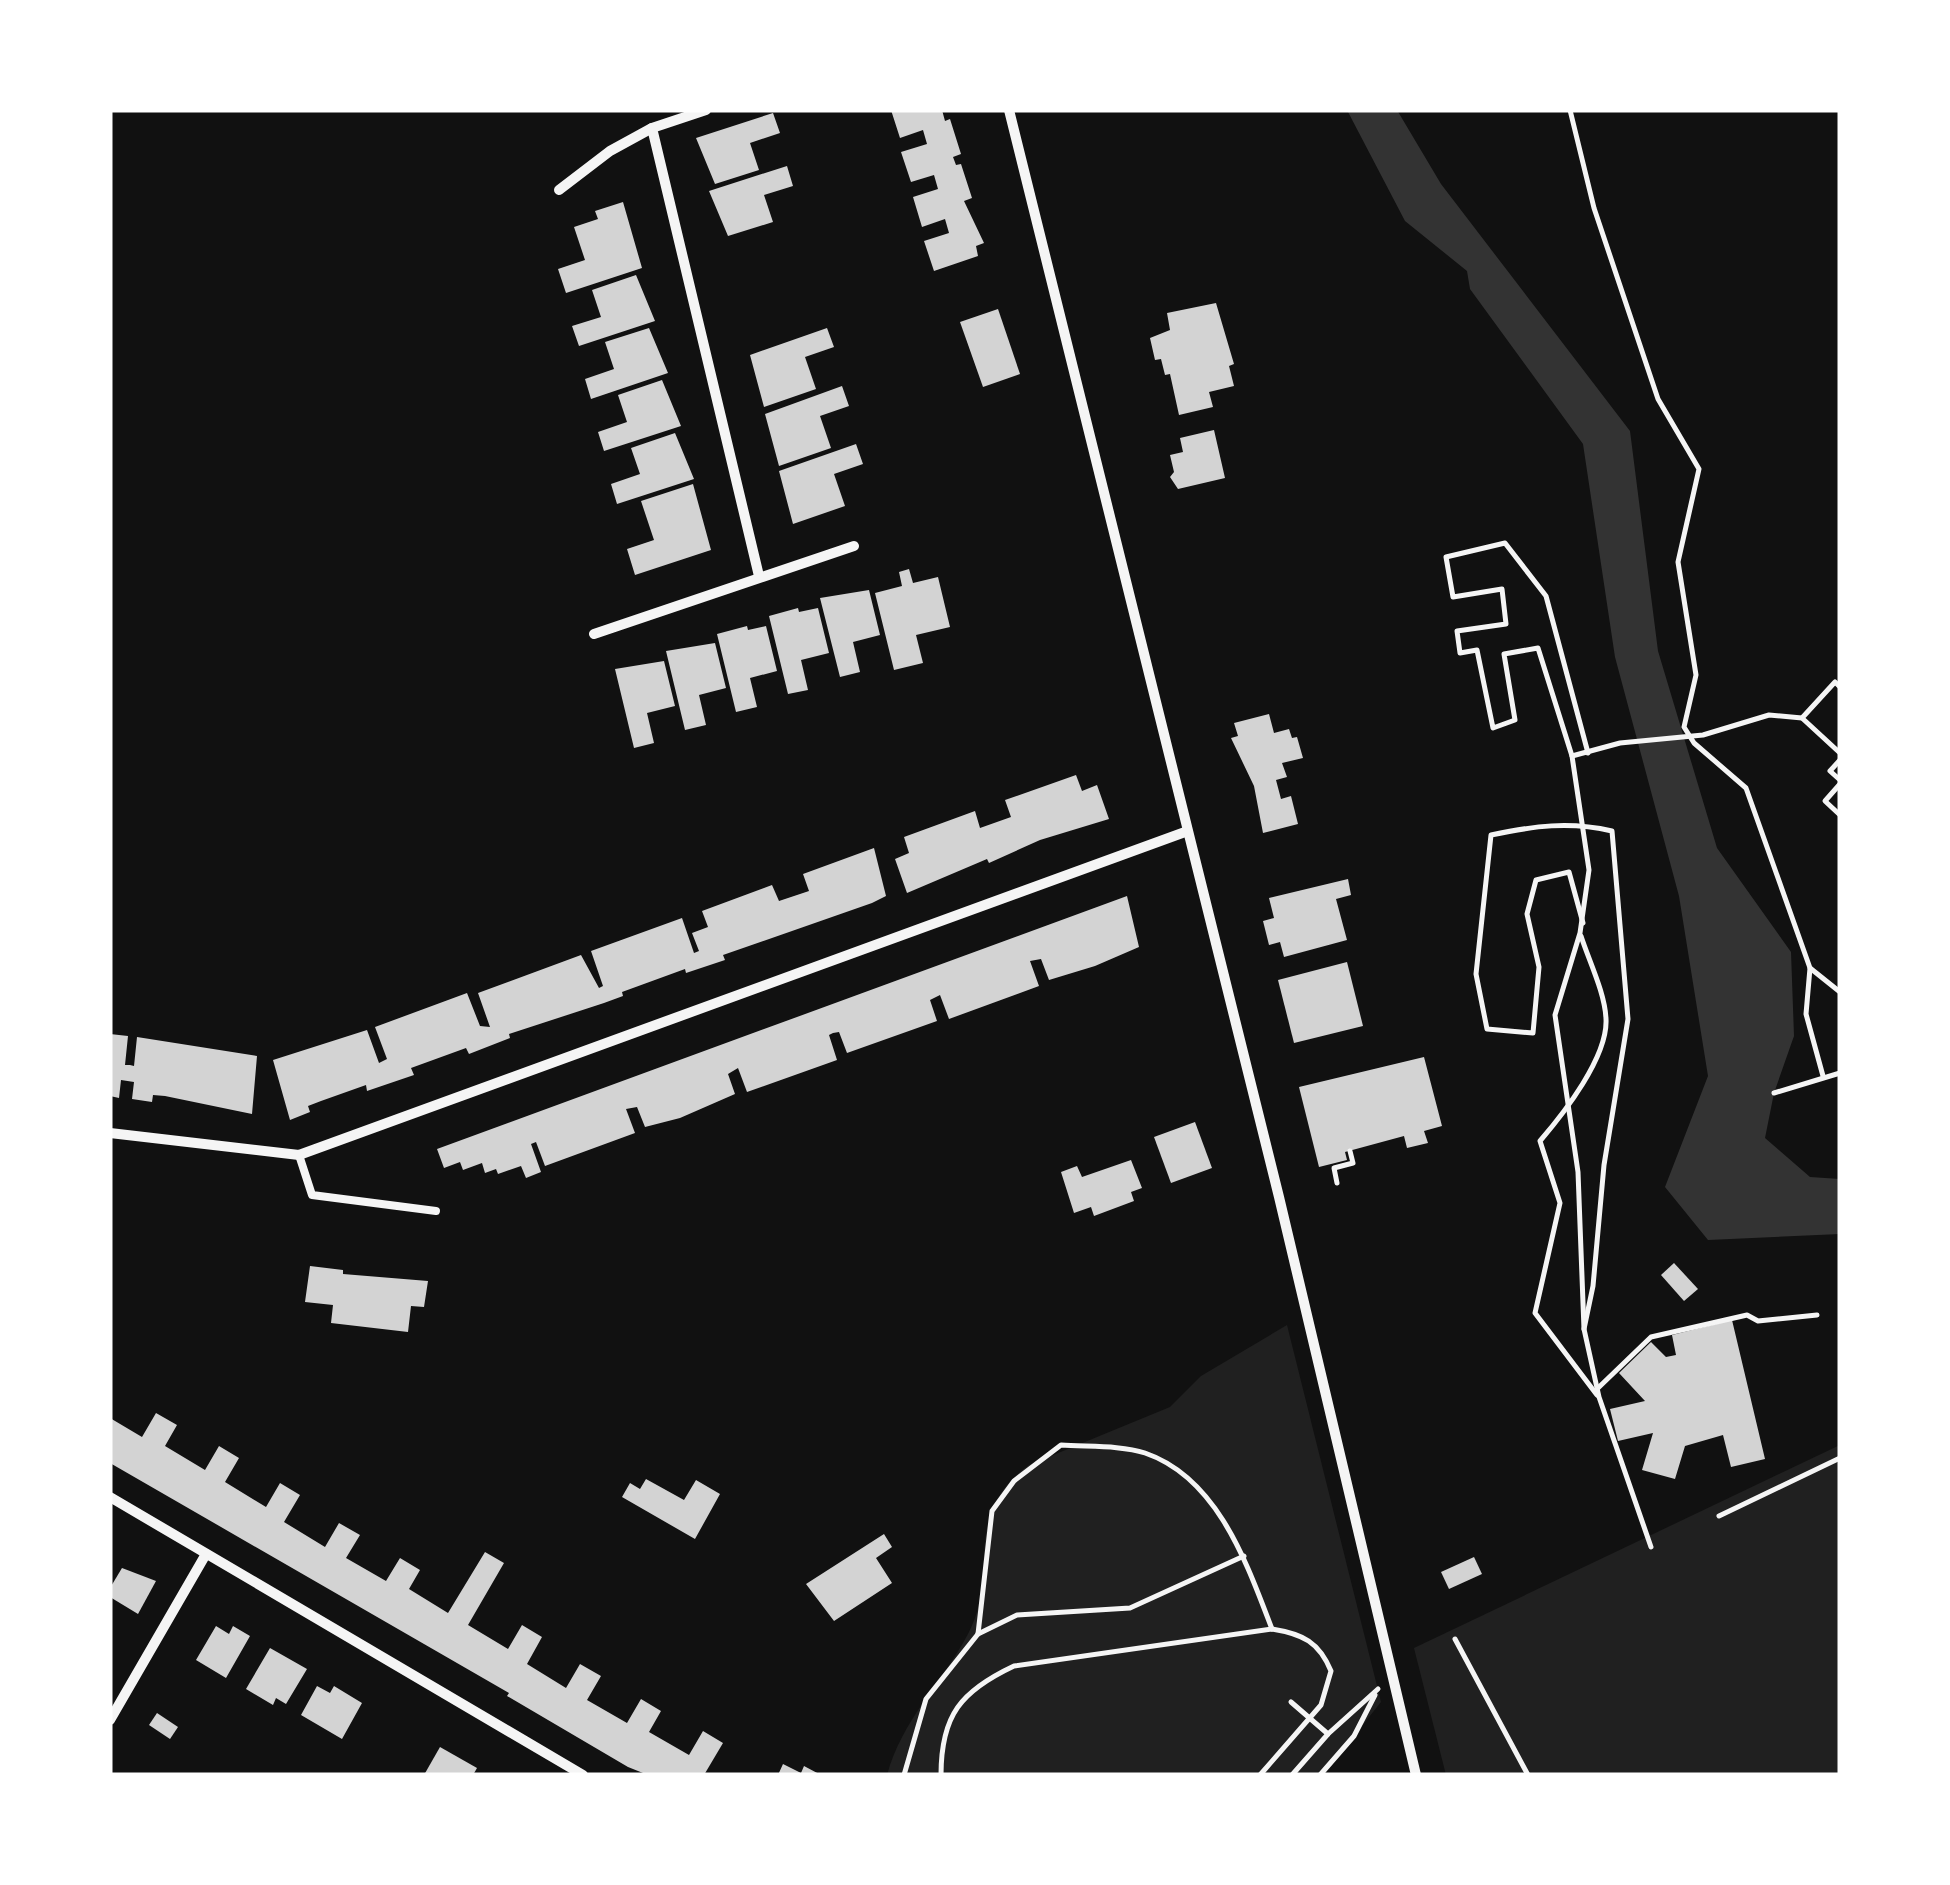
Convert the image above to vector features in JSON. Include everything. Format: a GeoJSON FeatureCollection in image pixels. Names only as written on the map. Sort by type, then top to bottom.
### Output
{"type":"FeatureCollection","features":[{"type":"Feature","properties":{"kind":"street"},"geometry":{"type":"LineString","coordinates":[[559,190],[610,151],[652,128],[706,110]]}},
{"type":"Feature","properties":{"kind":"street"},"geometry":{"type":"LineString","coordinates":[[1009,110],[1185,832],[1279,1197],[1416,1775]]}},
{"type":"Feature","properties":{"kind":"street"},"geometry":{"type":"LineString","coordinates":[[652,128],[759,576]]}},
{"type":"Feature","properties":{"kind":"street"},"geometry":{"type":"LineString","coordinates":[[594,634],[854,546]]}},
{"type":"Feature","properties":{"kind":"street"},"geometry":{"type":"LineString","coordinates":[[110,1133],[299,1155],[1185,832]]}},
{"type":"Feature","properties":{"kind":"street"},"geometry":{"type":"LineString","coordinates":[[110,1497],[583,1775]]}},
{"type":"Feature","properties":{"kind":"street"},"geometry":{"type":"LineString","coordinates":[[110,1720],[206,1554]]}},
{"type":"Feature","properties":{"kind":"lane"},"geometry":{"type":"LineString","coordinates":[[299,1155],[312,1195],[436,1211]]}},
{"type":"Feature","properties":{"kind":"path"},"geometry":{"type":"LineString","coordinates":[[1570,110],[1594,208],[1658,399],[1698,469],[1678,562],[1696,675],[1684,728],[1694,743],[1746,788],[1810,968],[1806,1014],[1823,1076]]}},
{"type":"Feature","properties":{"kind":"path"},"geometry":{"type":"LineString","coordinates":[[1588,752],[1546,596],[1505,543],[1446,557],[1452,597],[1502,589],[1506,624],[1457,631],[1460,653],[1477,650],[1494,728],[1515,720],[1504,654],[1538,648],[1572,756],[1589,870],[1583,923],[1555,1014],[1578,1172],[1584,1329],[1598,1398],[1651,1547]]}},
{"type":"Feature","properties":{"kind":"path"},"geometry":{"type":"LineString","coordinates":[[1802,718],[1835,682],[1840,687]]}},
{"type":"Feature","properties":{"kind":"path"},"geometry":{"type":"LineString","coordinates":[[1572,756],[1620,743],[1703,735],[1768,715],[1802,718],[1840,757],[1830,771],[1840,782],[1825,801],[1840,815]]}},
{"type":"Feature","properties":{"kind":"path"},"geometry":{"type":"LineString","coordinates":[[1583,923],[1568,872],[1536,880],[1527,914],[1539,967],[1533,1033],[1486,1029],[1476,974],[1491,835],[1545,824],[1584,824],[1612,831],[1628,1019],[1604,1164],[1593,1286],[1584,1329]]}},
{"type":"Feature","properties":{"kind":"path"},"geometry":{"type":"LineString","coordinates":[[1580,933],[1606,1018],[1602,1045],[1568,1108],[1540,1141],[1560,1203],[1534,1313],[1598,1398]]}},
{"type":"Feature","properties":{"kind":"path"},"geometry":{"type":"LineString","coordinates":[[1810,968],[1840,992]]}},
{"type":"Feature","properties":{"kind":"path"},"geometry":{"type":"LineString","coordinates":[[1774,1093],[1840,1073]]}},
{"type":"Feature","properties":{"kind":"path"},"geometry":{"type":"LineString","coordinates":[[1337,1183],[1334,1168],[1353,1163],[1350,1150]]}},
{"type":"Feature","properties":{"kind":"path"},"geometry":{"type":"LineString","coordinates":[[1596,1389],[1651,1337],[1747,1315],[1758,1322],[1817,1315]]}},
{"type":"Feature","properties":{"kind":"path"},"geometry":{"type":"LineString","coordinates":[[978,1634],[992,1511],[1014,1480],[1061,1445],[1146,1453],[1200,1488],[1244,1556],[1272,1629]]}},
{"type":"Feature","properties":{"kind":"path"},"geometry":{"type":"LineString","coordinates":[[1719,1516],[1840,1458]]}},
{"type":"Feature","properties":{"kind":"path"},"geometry":{"type":"LineString","coordinates":[[904,1775],[926,1699],[978,1634],[1017,1615],[1130,1608],[1244,1556]]}},
{"type":"Feature","properties":{"kind":"path"},"geometry":{"type":"LineString","coordinates":[[941,1775],[941,1749],[954,1708],[980,1682],[1014,1666],[1272,1629],[1296,1633],[1322,1648],[1331,1672],[1320,1705],[1260,1775]]}},
{"type":"Feature","properties":{"kind":"path"},"geometry":{"type":"LineString","coordinates":[[1455,1638],[1528,1775]]}},
{"type":"Feature","properties":{"kind":"path"},"geometry":{"type":"LineString","coordinates":[[1292,1775],[1328,1734],[1379,1688],[1354,1736],[1320,1775]]}},
{"type":"Feature","properties":{"kind":"path"},"geometry":{"type":"LineString","coordinates":[[1291,1702],[1328,1734]]}},
{"type":"Feature","properties":{"kind":"shaded area"},"geometry":{"type":"Polygon","coordinates":[[[1347,110],[1397,110],[1441,184],[1630,431],[1658,651],[1717,848],[1791,952],[1794,1036],[1774,1093],[1765,1138],[1810,1177],[1840,1179],[1840,1234],[1708,1240],[1665,1187],[1708,1076],[1679,896],[1615,657],[1583,444],[1470,289],[1467,271],[1405,221],[1347,110]]]}},
{"type":"Feature","properties":{"kind":"shaded area"},"geometry":{"type":"Polygon","coordinates":[[[1287,1325],[1381,1702],[1323,1775],[887,1775],[912,1719],[968,1634],[982,1589],[988,1525],[1008,1484],[1029,1465],[1170,1407],[1201,1376],[1287,1325]]]}},
{"type":"Feature","properties":{"kind":"shaded area"},"geometry":{"type":"Polygon","coordinates":[[[1840,1445],[1840,1775],[1446,1775],[1414,1648],[1840,1445]]]}},
{"type":"Feature","properties":{"kind":"building"},"geometry":{"type":"Polygon","coordinates":[[[891,110],[942,110],[945,121],[950,119],[961,154],[953,157],[956,165],[961,164],[972,198],[964,201],[984,243],[976,246],[978,256],[934,271],[924,241],[949,233],[945,219],[922,227],[913,197],[938,189],[934,175],[911,182],[901,152],[927,144],[923,130],[900,138],[891,110]]]}},
{"type":"Feature","properties":{"kind":"building"},"geometry":{"type":"Polygon","coordinates":[[[773,113],[780,133],[750,143],[759,170],[715,184],[696,138],[773,113]]]}},
{"type":"Feature","properties":{"kind":"building"},"geometry":{"type":"Polygon","coordinates":[[[787,166],[793,186],[764,195],[773,222],[728,236],[709,191],[787,166]]]}},
{"type":"Feature","properties":{"kind":"building"},"geometry":{"type":"Polygon","coordinates":[[[623,202],[642,268],[566,293],[558,269],[585,260],[574,227],[598,219],[595,211],[623,202]]]}},
{"type":"Feature","properties":{"kind":"building"},"geometry":{"type":"Polygon","coordinates":[[[636,275],[655,321],[579,346],[572,326],[601,317],[592,290],[636,275]]]}},
{"type":"Feature","properties":{"kind":"building"},"geometry":{"type":"Polygon","coordinates":[[[1216,303],[1234,364],[1229,366],[1234,386],[1209,392],[1213,407],[1179,415],[1170,374],[1165,375],[1161,359],[1155,360],[1150,338],[1170,330],[1167,313],[1216,303]]]}},
{"type":"Feature","properties":{"kind":"building"},"geometry":{"type":"Polygon","coordinates":[[[998,309],[1020,374],[983,387],[960,322],[998,309]]]}},
{"type":"Feature","properties":{"kind":"building"},"geometry":{"type":"Polygon","coordinates":[[[649,328],[668,373],[591,399],[585,379],[614,369],[605,342],[649,328]]]}},
{"type":"Feature","properties":{"kind":"building"},"geometry":{"type":"Polygon","coordinates":[[[827,328],[834,347],[805,357],[816,389],[764,407],[750,355],[827,328]]]}},
{"type":"Feature","properties":{"kind":"building"},"geometry":{"type":"Polygon","coordinates":[[[662,380],[681,426],[604,451],[598,432],[627,422],[618,395],[662,380]]]}},
{"type":"Feature","properties":{"kind":"building"},"geometry":{"type":"Polygon","coordinates":[[[842,386],[849,406],[820,416],[831,448],[779,466],[765,414],[842,386]]]}},
{"type":"Feature","properties":{"kind":"building"},"geometry":{"type":"Polygon","coordinates":[[[1214,430],[1225,478],[1178,489],[1170,477],[1174,472],[1170,455],[1183,452],[1180,438],[1214,430]]]}},
{"type":"Feature","properties":{"kind":"building"},"geometry":{"type":"Polygon","coordinates":[[[675,433],[694,479],[617,504],[611,484],[640,474],[631,448],[675,433]]]}},
{"type":"Feature","properties":{"kind":"building"},"geometry":{"type":"Polygon","coordinates":[[[856,444],[863,464],[834,474],[845,506],[793,524],[779,471],[856,444]]]}},
{"type":"Feature","properties":{"kind":"building"},"geometry":{"type":"Polygon","coordinates":[[[693,484],[711,550],[635,575],[627,549],[654,540],[641,501],[693,484]]]}},
{"type":"Feature","properties":{"kind":"building"},"geometry":{"type":"Polygon","coordinates":[[[909,569],[913,583],[938,577],[950,627],[916,635],[923,663],[894,670],[875,593],[902,586],[899,572],[909,569]]]}},
{"type":"Feature","properties":{"kind":"building"},"geometry":{"type":"Polygon","coordinates":[[[869,590],[880,635],[853,642],[860,672],[840,677],[820,598],[869,590]]]}},
{"type":"Feature","properties":{"kind":"building"},"geometry":{"type":"Polygon","coordinates":[[[798,608],[799,612],[818,608],[829,653],[801,660],[808,690],[788,694],[769,616],[798,608]]]}},
{"type":"Feature","properties":{"kind":"building"},"geometry":{"type":"Polygon","coordinates":[[[747,626],[748,630],[766,626],[777,671],[750,678],[757,707],[736,712],[717,634],[747,626]]]}},
{"type":"Feature","properties":{"kind":"building"},"geometry":{"type":"Polygon","coordinates":[[[715,643],[726,688],[699,695],[706,725],[685,730],[666,651],[715,643]]]}},
{"type":"Feature","properties":{"kind":"building"},"geometry":{"type":"Polygon","coordinates":[[[664,661],[675,706],[647,713],[654,743],[634,748],[615,669],[664,661]]]}},
{"type":"Feature","properties":{"kind":"building"},"geometry":{"type":"Polygon","coordinates":[[[1269,714],[1274,733],[1289,729],[1292,738],[1297,737],[1303,758],[1282,763],[1287,777],[1276,780],[1281,799],[1291,796],[1298,824],[1263,833],[1254,786],[1231,738],[1238,736],[1234,723],[1269,714]]]}},
{"type":"Feature","properties":{"kind":"building"},"geometry":{"type":"Polygon","coordinates":[[[1076,775],[1082,791],[1097,785],[1109,819],[1040,840],[989,863],[987,859],[907,893],[895,859],[909,853],[904,837],[975,811],[980,828],[1011,817],[1005,800],[1076,775]]]}},
{"type":"Feature","properties":{"kind":"building"},"geometry":{"type":"Polygon","coordinates":[[[874,848],[886,896],[872,903],[723,955],[725,960],[686,973],[685,969],[622,992],[623,996],[509,1034],[510,1038],[469,1054],[466,1048],[411,1068],[414,1075],[367,1091],[366,1085],[321,1101],[308,1106],[310,1112],[290,1120],[273,1060],[367,1030],[379,1063],[387,1059],[375,1027],[467,993],[480,1026],[490,1027],[478,993],[581,955],[599,988],[603,986],[591,951],[682,918],[694,953],[699,951],[692,933],[708,927],[702,911],[772,885],[779,901],[809,891],[803,874],[874,848]]]}},
{"type":"Feature","properties":{"kind":"building"},"geometry":{"type":"Polygon","coordinates":[[[1348,879],[1351,895],[1336,899],[1347,940],[1284,957],[1280,942],[1269,945],[1263,921],[1274,918],[1269,898],[1348,879]]]}},
{"type":"Feature","properties":{"kind":"building"},"geometry":{"type":"Polygon","coordinates":[[[1127,896],[1139,947],[1095,966],[1049,980],[1041,959],[1030,961],[1039,986],[949,1019],[940,995],[930,1000],[937,1021],[847,1053],[839,1032],[833,1033],[829,1035],[837,1060],[747,1092],[738,1068],[728,1074],[735,1094],[680,1118],[645,1127],[637,1107],[626,1109],[635,1133],[545,1166],[536,1142],[531,1144],[541,1172],[526,1178],[521,1166],[498,1174],[496,1169],[485,1173],[482,1163],[463,1170],[460,1162],[444,1168],[437,1149],[1127,896]]]}},
{"type":"Feature","properties":{"kind":"building"},"geometry":{"type":"Polygon","coordinates":[[[1347,962],[1363,1026],[1294,1043],[1278,980],[1347,962]]]}},
{"type":"Feature","properties":{"kind":"building"},"geometry":{"type":"Polygon","coordinates":[[[110,1034],[128,1036],[125,1065],[134,1066],[137,1037],[257,1056],[252,1114],[165,1096],[153,1095],[152,1102],[132,1099],[134,1082],[121,1080],[119,1098],[110,1096],[110,1034]]]}},
{"type":"Feature","properties":{"kind":"building"},"geometry":{"type":"Polygon","coordinates":[[[1424,1057],[1442,1126],[1424,1131],[1428,1143],[1407,1148],[1404,1136],[1345,1152],[1347,1160],[1319,1167],[1299,1087],[1424,1057]]]}},
{"type":"Feature","properties":{"kind":"building"},"geometry":{"type":"Polygon","coordinates":[[[1195,1122],[1212,1168],[1171,1183],[1154,1137],[1195,1122]]]}},
{"type":"Feature","properties":{"kind":"building"},"geometry":{"type":"Polygon","coordinates":[[[1131,1160],[1142,1188],[1131,1192],[1134,1201],[1094,1216],[1091,1207],[1074,1213],[1061,1172],[1077,1166],[1082,1177],[1131,1160]]]}},
{"type":"Feature","properties":{"kind":"building"},"geometry":{"type":"Polygon","coordinates":[[[1674,1263],[1698,1289],[1684,1301],[1661,1275],[1674,1263]]]}},
{"type":"Feature","properties":{"kind":"building"},"geometry":{"type":"Polygon","coordinates":[[[310,1266],[343,1270],[343,1274],[428,1281],[424,1307],[411,1306],[408,1332],[331,1323],[333,1305],[305,1302],[310,1266]]]}},
{"type":"Feature","properties":{"kind":"building"},"geometry":{"type":"Polygon","coordinates":[[[1732,1320],[1765,1459],[1731,1467],[1723,1435],[1685,1446],[1675,1479],[1642,1470],[1653,1433],[1618,1441],[1610,1409],[1645,1401],[1619,1373],[1651,1342],[1666,1357],[1676,1355],[1672,1335],[1732,1320]]]}},
{"type":"Feature","properties":{"kind":"building"},"geometry":{"type":"Polygon","coordinates":[[[156,1413],[177,1425],[165,1446],[205,1470],[219,1446],[239,1458],[225,1482],[266,1507],[280,1483],[300,1495],[284,1522],[325,1547],[339,1523],[360,1535],[346,1558],[386,1581],[400,1558],[420,1570],[409,1589],[448,1613],[485,1552],[504,1563],[468,1625],[508,1649],[522,1625],[542,1637],[527,1664],[566,1688],[580,1664],[601,1676],[587,1700],[627,1723],[641,1699],[661,1711],[649,1732],[689,1755],[703,1731],[723,1743],[704,1775],[648,1775],[628,1767],[507,1696],[509,1693],[110,1463],[110,1418],[142,1437],[156,1413]]]}},
{"type":"Feature","properties":{"kind":"building"},"geometry":{"type":"Polygon","coordinates":[[[646,1479],[684,1500],[696,1480],[720,1494],[695,1539],[622,1497],[630,1483],[640,1489],[646,1479]]]}},
{"type":"Feature","properties":{"kind":"building"},"geometry":{"type":"Polygon","coordinates":[[[884,1534],[892,1547],[876,1558],[892,1583],[834,1621],[806,1584],[884,1534]]]}},
{"type":"Feature","properties":{"kind":"building"},"geometry":{"type":"Polygon","coordinates":[[[1474,1557],[1482,1574],[1449,1589],[1441,1572],[1474,1557]]]}},
{"type":"Feature","properties":{"kind":"building"},"geometry":{"type":"Polygon","coordinates":[[[122,1568],[156,1581],[138,1614],[110,1597],[110,1588],[122,1568]]]}},
{"type":"Feature","properties":{"kind":"building"},"geometry":{"type":"Polygon","coordinates":[[[216,1626],[229,1634],[233,1626],[250,1636],[226,1678],[196,1660],[216,1626]]]}},
{"type":"Feature","properties":{"kind":"building"},"geometry":{"type":"Polygon","coordinates":[[[270,1648],[307,1669],[286,1704],[276,1698],[273,1705],[246,1689],[270,1648]]]}},
{"type":"Feature","properties":{"kind":"building"},"geometry":{"type":"Polygon","coordinates":[[[317,1686],[330,1693],[334,1686],[362,1703],[342,1739],[301,1715],[317,1686]]]}},
{"type":"Feature","properties":{"kind":"building"},"geometry":{"type":"Polygon","coordinates":[[[157,1713],[178,1727],[170,1739],[149,1725],[157,1713]]]}},
{"type":"Feature","properties":{"kind":"building"},"geometry":{"type":"Polygon","coordinates":[[[440,1747],[477,1768],[473,1775],[424,1775],[440,1747]]]}},
{"type":"Feature","properties":{"kind":"building"},"geometry":{"type":"Polygon","coordinates":[[[783,1764],[801,1773],[804,1766],[821,1775],[778,1775],[783,1764]]]}}]}
